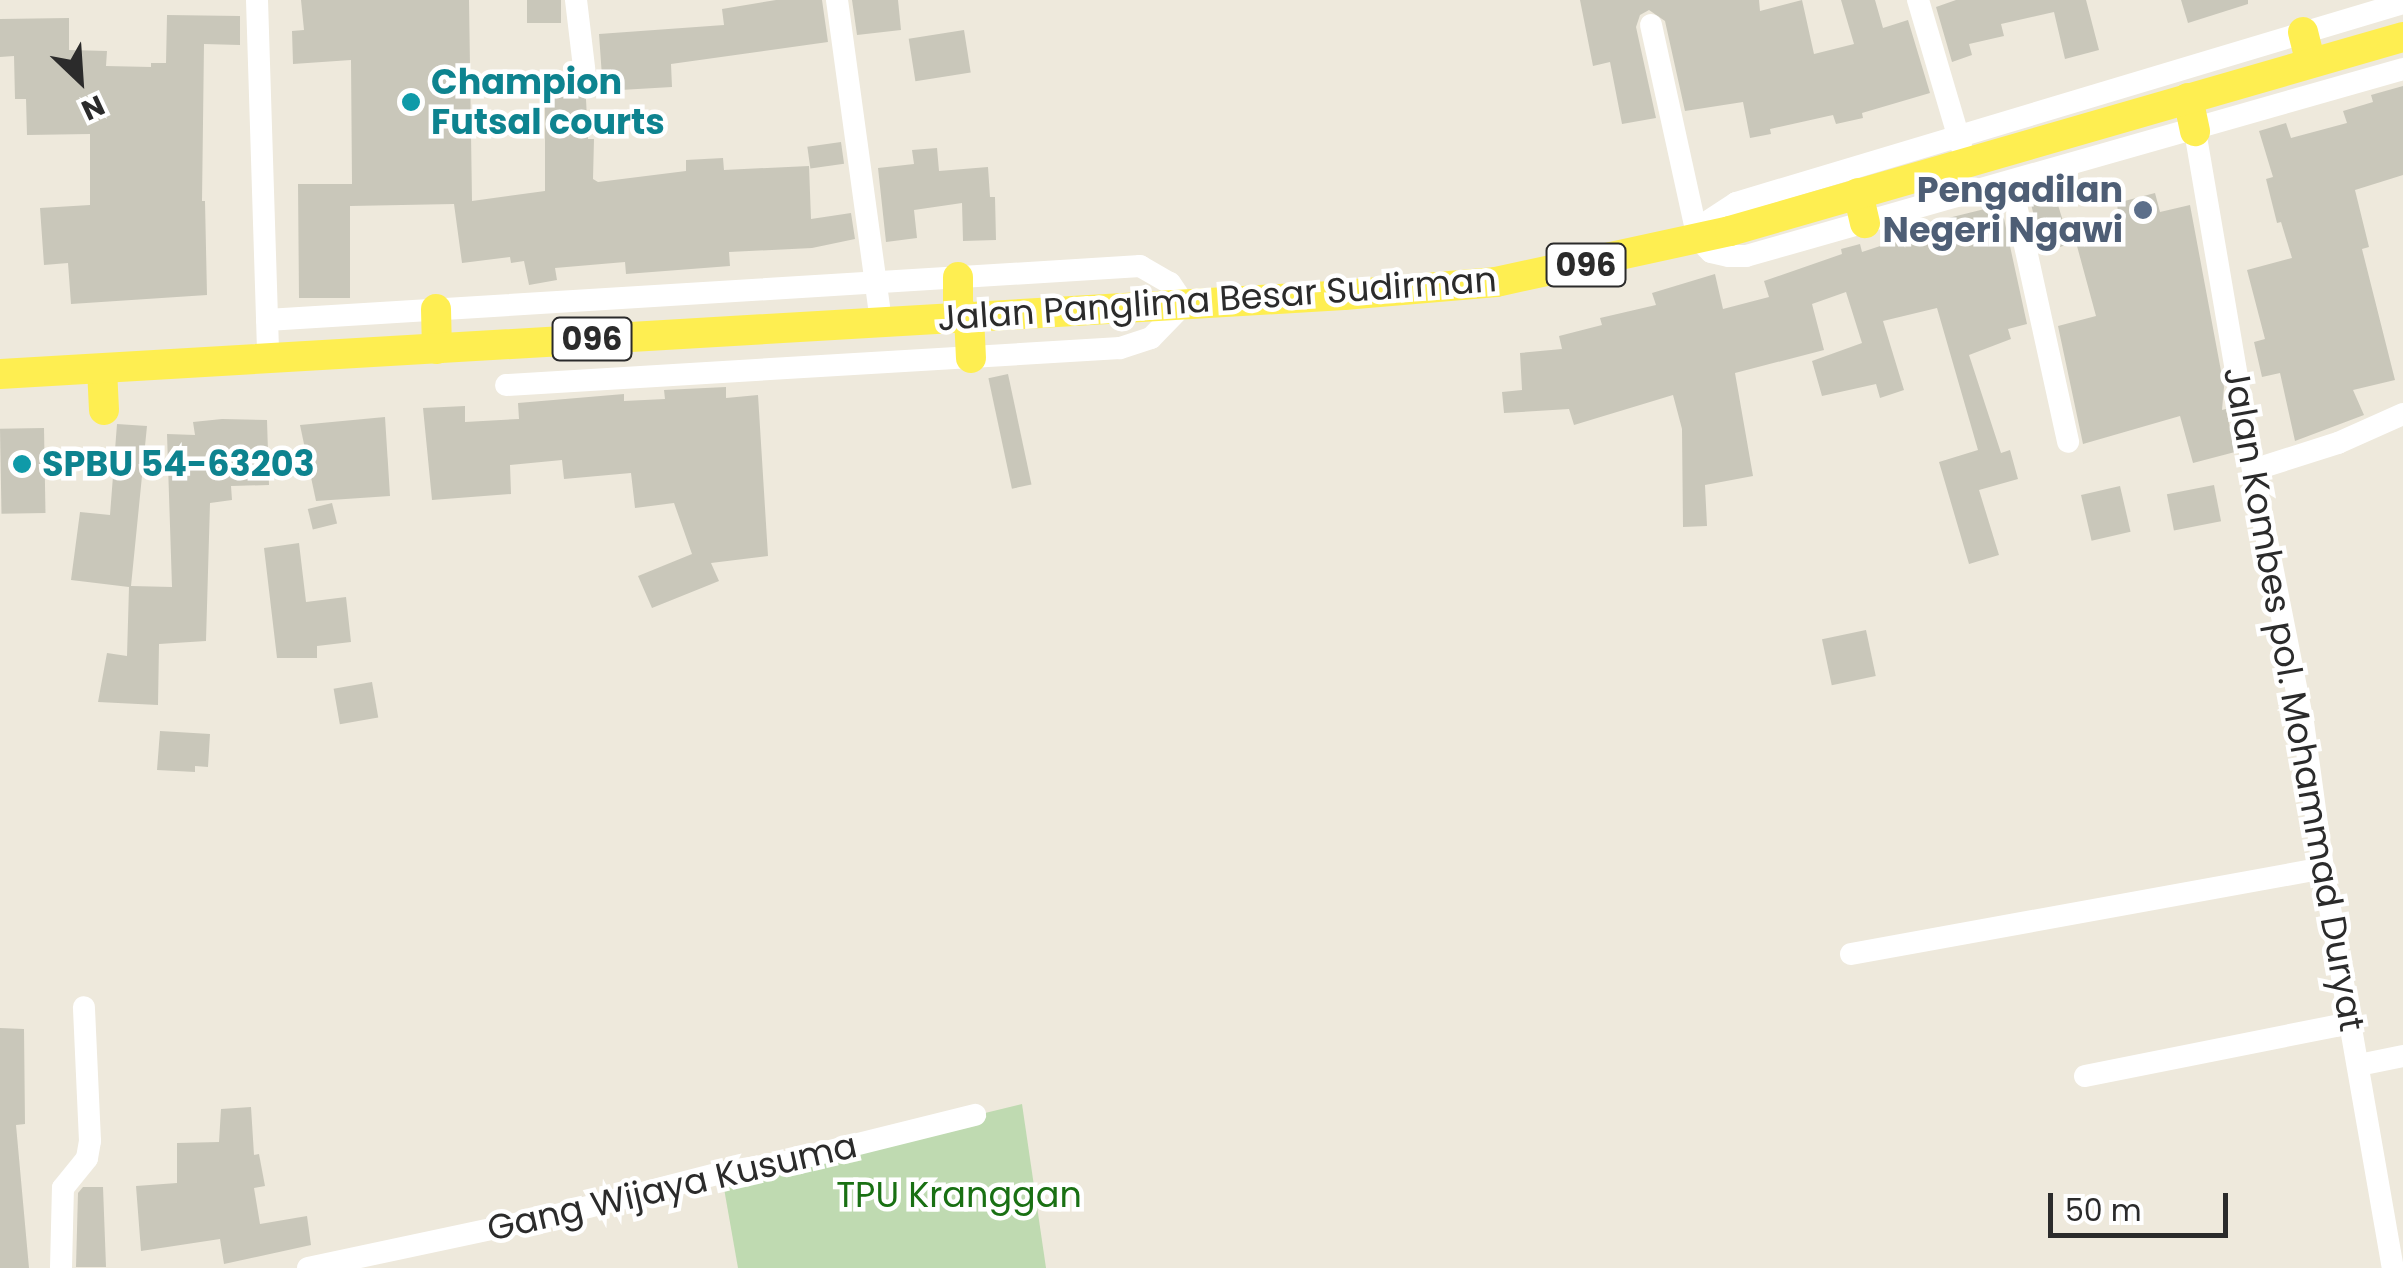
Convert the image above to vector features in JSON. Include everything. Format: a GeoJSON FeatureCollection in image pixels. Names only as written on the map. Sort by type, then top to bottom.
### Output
{"type":"FeatureCollection","features":[{"type":"Feature","properties":{"kind":"main road"},"geometry":{"type":"LineString","coordinates":[[2302,32],[2311,62]]}},
{"type":"Feature","properties":{"kind":"main road","name":"Jalan Panglima Besar Sudirman"},"geometry":{"type":"LineString","coordinates":[[0,374],[1344,295],[1474,284],[1602,262],[1861,208],[1962,147],[2188,98],[2403,36]]}},
{"type":"Feature","properties":{"kind":"main road"},"geometry":{"type":"LineString","coordinates":[[2188,98],[2194,130]]}},
{"type":"Feature","properties":{"kind":"main road"},"geometry":{"type":"LineString","coordinates":[[958,276],[971,358]]}},
{"type":"Feature","properties":{"kind":"main road"},"geometry":{"type":"LineString","coordinates":[[436,309],[437,348]]}},
{"type":"Feature","properties":{"kind":"main road"},"geometry":{"type":"LineString","coordinates":[[102,369],[104,410]]}},
{"type":"Feature","properties":{"kind":"street"},"geometry":{"type":"LineString","coordinates":[[257,0],[268,359]]}},
{"type":"Feature","properties":{"kind":"street"},"geometry":{"type":"LineString","coordinates":[[576,0],[586,84]]}},
{"type":"Feature","properties":{"kind":"street"},"geometry":{"type":"LineString","coordinates":[[837,0],[881,321]]}},
{"type":"Feature","properties":{"kind":"street"},"geometry":{"type":"LineString","coordinates":[[1918,0],[1962,147]]}},
{"type":"Feature","properties":{"kind":"street"},"geometry":{"type":"LineString","coordinates":[[1698,239],[1701,226],[1736,203],[1962,147],[2302,32],[2403,2]]}},
{"type":"Feature","properties":{"kind":"street"},"geometry":{"type":"LineString","coordinates":[[1651,24],[1698,239]]}},
{"type":"Feature","properties":{"kind":"street"},"geometry":{"type":"LineString","coordinates":[[1861,208],[2011,182],[2403,69]]}},
{"type":"Feature","properties":{"kind":"street","name":"Jalan Kombes pol. Mohammad Duryat"},"geometry":{"type":"LineString","coordinates":[[2194,130],[2253,470],[2303,722],[2323,868],[2393,1268]]}},
{"type":"Feature","properties":{"kind":"street"},"geometry":{"type":"LineString","coordinates":[[2011,182],[2068,442]]}},
{"type":"Feature","properties":{"kind":"street"},"geometry":{"type":"LineString","coordinates":[[268,320],[1140,266],[1170,282],[1184,304],[1162,330],[1120,348],[506,386]]}},
{"type":"Feature","properties":{"kind":"street"},"geometry":{"type":"LineString","coordinates":[[2253,470],[2338,443],[2403,414]]}},
{"type":"Feature","properties":{"kind":"street"},"geometry":{"type":"LineString","coordinates":[[1851,954],[2323,868]]}},
{"type":"Feature","properties":{"kind":"street"},"geometry":{"type":"LineString","coordinates":[[61,1268],[63,1188],[87,1158],[90,1141],[84,1007]]}},
{"type":"Feature","properties":{"kind":"street"},"geometry":{"type":"LineString","coordinates":[[2085,1076],[2350,1024]]}},
{"type":"Feature","properties":{"kind":"street"},"geometry":{"type":"LineString","coordinates":[[2358,1065],[2403,1056]]}},
{"type":"Feature","properties":{"kind":"street","name":"Gang Wijaya Kusuma"},"geometry":{"type":"LineString","coordinates":[[308,1268],[553,1216],[976,1114]]}},
{"type":"Feature","properties":{"kind":"street"},"geometry":{"type":"LineString","coordinates":[[2379,1180],[2403,1175]]}},
{"type":"Feature","properties":{"kind":"green space","name":"TPU Kranggan"},"geometry":{"type":"Polygon","coordinates":[[[1022,1104],[1046,1268],[738,1268],[722,1177],[1022,1104]]]}},
{"type":"Feature","properties":{"kind":"building"},"geometry":{"type":"Polygon","coordinates":[[[301,0],[469,0],[472,201],[545,191],[545,98],[578,96],[586,99],[588,139],[594,139],[593,179],[598,182],[686,171],[686,160],[723,158],[724,170],[809,166],[811,219],[851,213],[855,239],[812,248],[729,252],[730,266],[626,274],[625,262],[555,268],[557,280],[529,285],[524,261],[511,263],[510,257],[462,263],[454,204],[350,206],[350,298],[299,298],[298,184],[352,184],[351,60],[293,64],[292,31],[304,30],[301,0]]]}},
{"type":"Feature","properties":{"kind":"building"},"geometry":{"type":"Polygon","coordinates":[[[527,0],[561,0],[561,23],[527,23],[527,0]]]}},
{"type":"Feature","properties":{"kind":"building"},"geometry":{"type":"Polygon","coordinates":[[[776,0],[822,0],[828,42],[671,64],[672,87],[603,91],[599,34],[724,25],[722,9],[776,0]]]}},
{"type":"Feature","properties":{"kind":"building"},"geometry":{"type":"Polygon","coordinates":[[[852,0],[898,0],[901,30],[857,35],[852,0]]]}},
{"type":"Feature","properties":{"kind":"building"},"geometry":{"type":"Polygon","coordinates":[[[1580,0],[1759,0],[1760,11],[1802,0],[1814,54],[1854,44],[1841,0],[1875,0],[1883,28],[1908,20],[1930,93],[1862,113],[1863,118],[1836,124],[1833,115],[1770,129],[1771,134],[1750,138],[1743,102],[1685,111],[1665,21],[1649,10],[1640,15],[1636,27],[1656,118],[1622,124],[1610,62],[1593,66],[1580,0]]]}},
{"type":"Feature","properties":{"kind":"building"},"geometry":{"type":"Polygon","coordinates":[[[1956,0],[2086,0],[2099,50],[2065,59],[2054,12],[2001,24],[2004,36],[1969,44],[1972,55],[1952,62],[1936,7],[1956,0]]]}},
{"type":"Feature","properties":{"kind":"building"},"geometry":{"type":"Polygon","coordinates":[[[2181,0],[2248,0],[2248,4],[2188,23],[2181,0]]]}},
{"type":"Feature","properties":{"kind":"building"},"geometry":{"type":"Polygon","coordinates":[[[167,15],[240,16],[240,45],[204,44],[202,201],[207,295],[71,304],[68,263],[44,265],[40,208],[90,205],[90,134],[27,135],[26,99],[15,99],[14,56],[0,57],[0,19],[69,18],[69,50],[107,51],[106,66],[151,67],[151,63],[166,63],[167,15]]]}},
{"type":"Feature","properties":{"kind":"building"},"geometry":{"type":"Polygon","coordinates":[[[964,30],[971,72],[915,81],[909,39],[964,30]]]}},
{"type":"Feature","properties":{"kind":"building"},"geometry":{"type":"Polygon","coordinates":[[[2403,86],[2403,175],[2355,190],[2369,247],[2362,249],[2395,380],[2353,390],[2364,415],[2295,441],[2280,373],[2262,377],[2254,342],[2265,339],[2247,270],[2292,258],[2281,222],[2277,223],[2266,179],[2273,177],[2259,131],[2286,123],[2291,138],[2347,123],[2343,111],[2373,102],[2371,95],[2403,86]]]}},
{"type":"Feature","properties":{"kind":"building"},"geometry":{"type":"Polygon","coordinates":[[[841,142],[844,164],[810,169],[807,147],[841,142]]]}},
{"type":"Feature","properties":{"kind":"building"},"geometry":{"type":"Polygon","coordinates":[[[937,148],[939,171],[988,167],[990,197],[995,197],[996,240],[963,241],[962,203],[914,210],[917,238],[886,242],[878,168],[914,164],[912,150],[937,148]]]}},
{"type":"Feature","properties":{"kind":"building"},"geometry":{"type":"Polygon","coordinates":[[[2054,192],[2070,244],[2042,252],[2030,199],[2054,192]]]}},
{"type":"Feature","properties":{"kind":"building"},"geometry":{"type":"Polygon","coordinates":[[[2155,193],[2160,212],[2190,205],[2224,387],[2222,410],[2226,409],[2235,452],[2193,463],[2180,416],[2083,444],[2058,326],[2096,316],[2074,235],[2119,222],[2117,203],[2155,193]]]}},
{"type":"Feature","properties":{"kind":"building"},"geometry":{"type":"Polygon","coordinates":[[[2001,205],[2027,324],[2008,329],[2011,339],[1969,355],[2001,453],[2010,450],[2018,479],[1979,490],[1999,555],[1969,564],[1939,462],[1978,450],[1937,308],[1883,321],[1904,390],[1880,398],[1876,384],[1822,396],[1812,361],[1862,343],[1846,292],[1812,304],[1824,350],[1735,373],[1753,476],[1705,485],[1707,526],[1683,527],[1682,429],[1673,395],[1574,425],[1569,409],[1504,413],[1502,392],[1522,390],[1520,353],[1562,349],[1559,336],[1602,325],[1600,318],[1656,305],[1652,293],[1715,274],[1723,309],[1769,297],[1764,281],[1842,254],[1841,249],[1860,244],[1862,252],[1938,227],[1936,221],[2001,205]]]}},
{"type":"Feature","properties":{"kind":"building"},"geometry":{"type":"Polygon","coordinates":[[[1008,374],[1031,485],[1012,489],[988,378],[1008,374]]]}},
{"type":"Feature","properties":{"kind":"building"},"geometry":{"type":"Polygon","coordinates":[[[726,387],[726,398],[758,395],[768,556],[711,563],[719,581],[652,608],[638,576],[692,554],[674,503],[635,508],[631,473],[564,479],[562,460],[510,465],[511,494],[432,500],[423,408],[465,406],[465,422],[519,419],[518,403],[624,394],[624,401],[665,399],[664,390],[726,387]]]}},
{"type":"Feature","properties":{"kind":"building"},"geometry":{"type":"Polygon","coordinates":[[[385,417],[390,496],[316,501],[300,425],[385,417]]]}},
{"type":"Feature","properties":{"kind":"building"},"geometry":{"type":"Polygon","coordinates":[[[267,420],[269,485],[231,486],[232,500],[210,503],[206,641],[159,644],[158,705],[98,702],[107,653],[127,656],[129,587],[71,580],[80,512],[110,515],[117,424],[147,426],[131,586],[172,587],[167,434],[195,435],[193,422],[267,420]]]}},
{"type":"Feature","properties":{"kind":"building","name":"SPBU 54-63203"},"geometry":{"type":"Polygon","coordinates":[[[44,428],[45,513],[1,514],[0,429],[44,428]]]}},
{"type":"Feature","properties":{"kind":"building"},"geometry":{"type":"Polygon","coordinates":[[[2214,485],[2221,521],[2174,530],[2167,494],[2214,485]]]}},
{"type":"Feature","properties":{"kind":"building"},"geometry":{"type":"Polygon","coordinates":[[[2120,486],[2131,532],[2092,541],[2081,495],[2120,486]]]}},
{"type":"Feature","properties":{"kind":"building"},"geometry":{"type":"Polygon","coordinates":[[[332,503],[337,523],[313,529],[308,509],[332,503]]]}},
{"type":"Feature","properties":{"kind":"building"},"geometry":{"type":"Polygon","coordinates":[[[299,543],[306,602],[346,597],[351,642],[317,646],[317,658],[277,658],[264,548],[299,543]]]}},
{"type":"Feature","properties":{"kind":"building"},"geometry":{"type":"Polygon","coordinates":[[[1866,630],[1876,676],[1832,685],[1822,639],[1866,630]]]}},
{"type":"Feature","properties":{"kind":"building"},"geometry":{"type":"Polygon","coordinates":[[[372,682],[378,717],[340,724],[334,689],[372,682]]]}},
{"type":"Feature","properties":{"kind":"building"},"geometry":{"type":"Polygon","coordinates":[[[160,731],[210,734],[208,767],[195,766],[195,772],[157,770],[160,731]]]}},
{"type":"Feature","properties":{"kind":"building"},"geometry":{"type":"Polygon","coordinates":[[[0,1028],[24,1029],[25,1124],[16,1125],[29,1268],[0,1268],[0,1028]]]}},
{"type":"Feature","properties":{"kind":"building"},"geometry":{"type":"Polygon","coordinates":[[[251,1107],[254,1155],[259,1154],[265,1186],[254,1188],[260,1224],[307,1216],[311,1245],[224,1264],[220,1239],[141,1251],[136,1186],[177,1183],[177,1143],[219,1142],[221,1109],[251,1107]]]}},
{"type":"Feature","properties":{"kind":"building"},"geometry":{"type":"Polygon","coordinates":[[[83,1187],[103,1187],[106,1267],[76,1267],[78,1193],[83,1187]]]}},
{"type":"Feature","properties":{"kind":"place","name":"Champion Futsal courts"},"geometry":{"type":"Point","coordinates":[411,102]}},
{"type":"Feature","properties":{"kind":"place","name":"Pengadilan Negeri Ngawi"},"geometry":{"type":"Point","coordinates":[2143,210]}},
{"type":"Feature","properties":{"kind":"place","name":"SPBU 54-63203"},"geometry":{"type":"Point","coordinates":[22,464]}}]}
